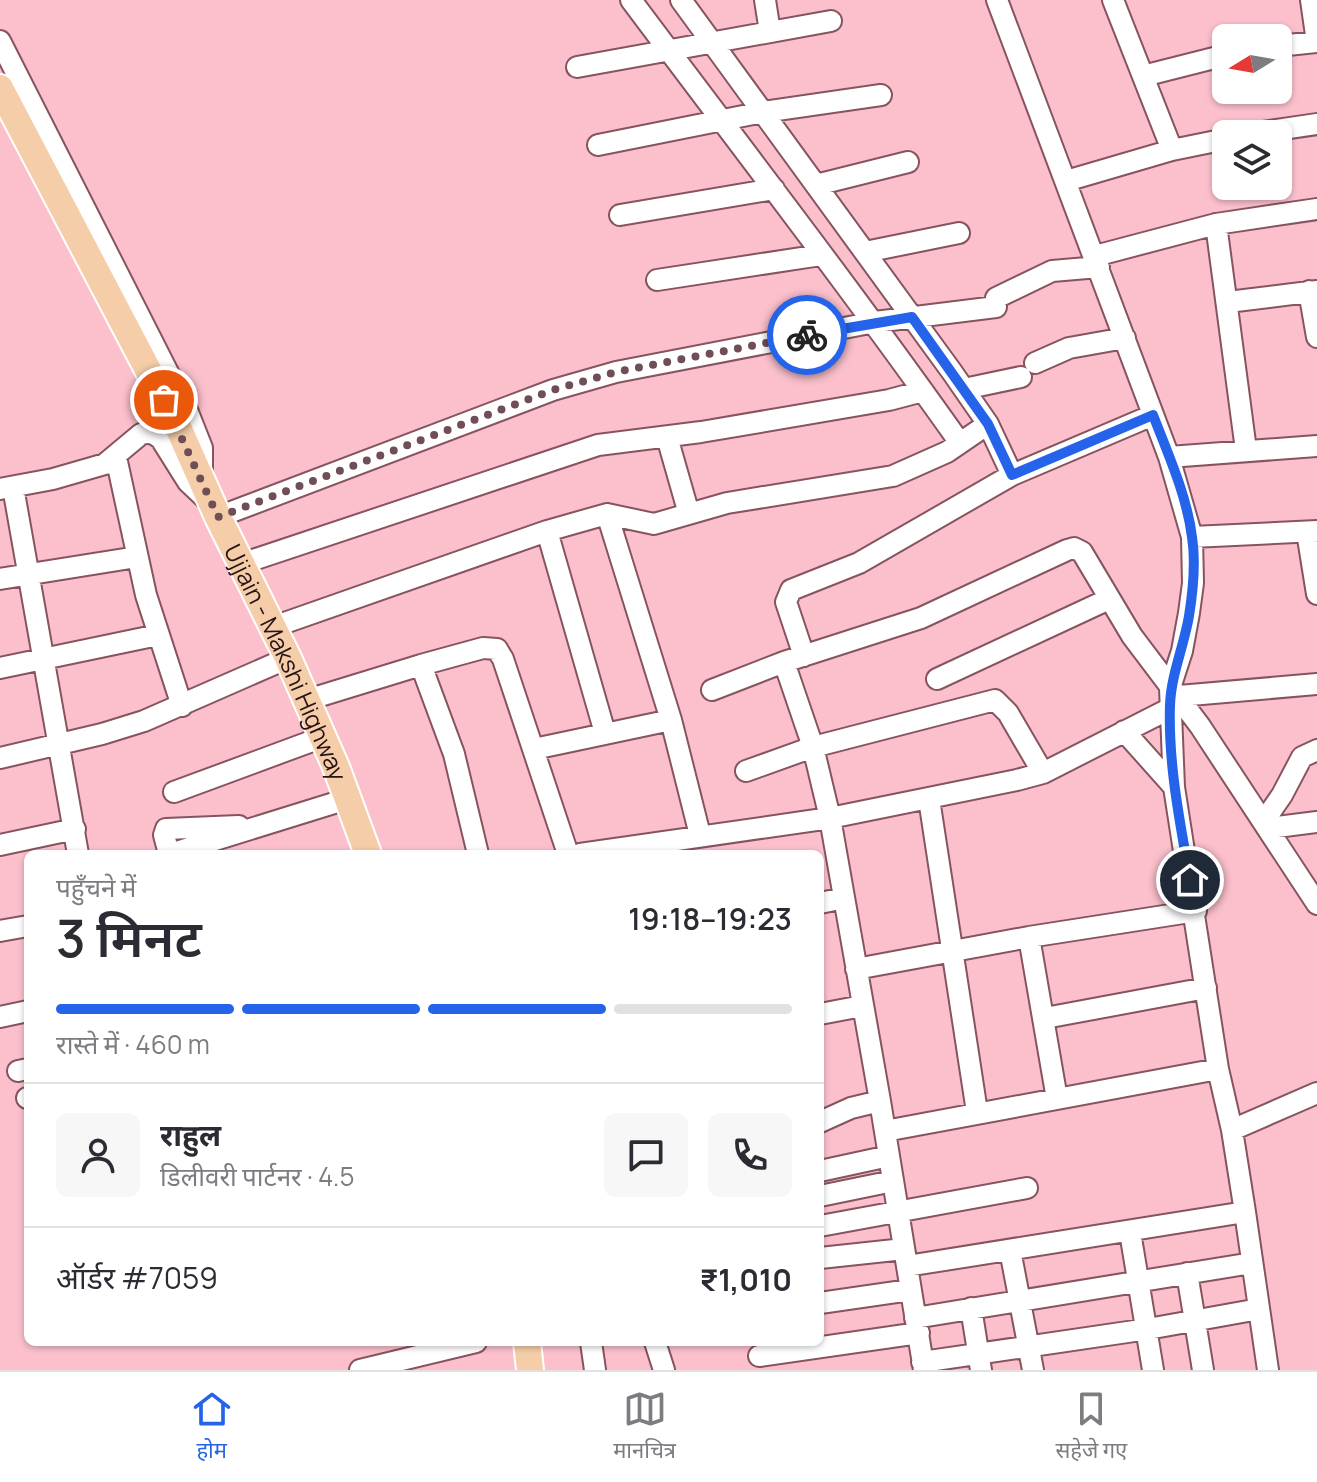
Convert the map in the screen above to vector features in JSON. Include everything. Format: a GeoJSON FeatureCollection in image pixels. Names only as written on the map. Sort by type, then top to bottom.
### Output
{"type":"FeatureCollection","features":[{"type":"Feature","properties":{"kind":"main road","name":"Ujjain - Makshi Highway"},"geometry":{"type":"LineString","coordinates":[[0,88],[178,427],[307,700],[366,850]]}},
{"type":"Feature","properties":{"kind":"street"},"geometry":{"type":"LineString","coordinates":[[631,0],[821,255],[875,322],[960,443]]}},
{"type":"Feature","properties":{"kind":"street"},"geometry":{"type":"LineString","coordinates":[[681,0],[964,389],[988,424],[1012,475]]}},
{"type":"Feature","properties":{"kind":"street"},"geometry":{"type":"LineString","coordinates":[[765,0],[770,32]]}},
{"type":"Feature","properties":{"kind":"street"},"geometry":{"type":"LineString","coordinates":[[997,0],[1169,457],[1192,537],[1193,583],[1173,698],[1174,787],[1196,911],[1218,1069],[1232,1130],[1268,1370]]}},
{"type":"Feature","properties":{"kind":"street"},"geometry":{"type":"LineString","coordinates":[[1113,0],[1172,150]]}},
{"type":"Feature","properties":{"kind":"street"},"geometry":{"type":"LineString","coordinates":[[1292,45],[1317,42],[1311,0]]}},
{"type":"Feature","properties":{"kind":"street"},"geometry":{"type":"LineString","coordinates":[[577,67],[831,21]]}},
{"type":"Feature","properties":{"kind":"street"},"geometry":{"type":"LineString","coordinates":[[0,41],[197,430],[211,501]]}},
{"type":"Feature","properties":{"kind":"street"},"geometry":{"type":"LineString","coordinates":[[1143,76],[1212,59]]}},
{"type":"Feature","properties":{"kind":"street"},"geometry":{"type":"LineString","coordinates":[[598,145],[763,112],[881,95]]}},
{"type":"Feature","properties":{"kind":"street"},"geometry":{"type":"LineString","coordinates":[[1292,128],[1317,124]]}},
{"type":"Feature","properties":{"kind":"street"},"geometry":{"type":"LineString","coordinates":[[1066,181],[1172,150],[1212,142]]}},
{"type":"Feature","properties":{"kind":"street"},"geometry":{"type":"LineString","coordinates":[[816,185],[908,162]]}},
{"type":"Feature","properties":{"kind":"street"},"geometry":{"type":"LineString","coordinates":[[620,215],[774,189]]}},
{"type":"Feature","properties":{"kind":"street"},"geometry":{"type":"LineString","coordinates":[[211,501],[616,372],[996,302],[1052,271],[1097,262],[1216,224],[1317,209]]}},
{"type":"Feature","properties":{"kind":"street"},"geometry":{"type":"LineString","coordinates":[[1216,224],[1246,450]]}},
{"type":"Feature","properties":{"kind":"street"},"geometry":{"type":"LineString","coordinates":[[865,252],[959,233]]}},
{"type":"Feature","properties":{"kind":"street"},"geometry":{"type":"LineString","coordinates":[[657,280],[821,255]]}},
{"type":"Feature","properties":{"kind":"street"},"geometry":{"type":"LineString","coordinates":[[1228,302],[1313,291],[1317,337]]}},
{"type":"Feature","properties":{"kind":"street"},"geometry":{"type":"LineString","coordinates":[[964,389],[1028,370],[1069,348],[1125,338]]}},
{"type":"Feature","properties":{"kind":"street"},"geometry":{"type":"LineString","coordinates":[[241,564],[598,445],[667,437],[889,400],[923,391]]}},
{"type":"Feature","properties":{"kind":"street"},"geometry":{"type":"LineString","coordinates":[[1153,415],[1012,475],[859,563],[791,590],[786,602],[794,659],[830,818],[829,863],[844,898],[923,1366],[979,1362],[1028,1345],[1148,1329],[1259,1309]]}},
{"type":"Feature","properties":{"kind":"street"},"geometry":{"type":"LineString","coordinates":[[273,627],[547,531],[607,514],[654,524],[727,503],[893,476],[927,462],[988,424]]}},
{"type":"Feature","properties":{"kind":"street"},"geometry":{"type":"LineString","coordinates":[[78,850],[29,573],[7,488],[89,469],[116,457],[141,434],[155,434],[188,482],[211,501]]}},
{"type":"Feature","properties":{"kind":"street"},"geometry":{"type":"LineString","coordinates":[[667,437],[689,514]]}},
{"type":"Feature","properties":{"kind":"street"},"geometry":{"type":"LineString","coordinates":[[1169,457],[1317,446]]}},
{"type":"Feature","properties":{"kind":"street"},"geometry":{"type":"LineString","coordinates":[[116,457],[137,557],[158,635],[182,706]]}},
{"type":"Feature","properties":{"kind":"street"},"geometry":{"type":"LineString","coordinates":[[607,514],[671,720],[700,835]]}},
{"type":"Feature","properties":{"kind":"street"},"geometry":{"type":"LineString","coordinates":[[547,531],[605,733]]}},
{"type":"Feature","properties":{"kind":"street"},"geometry":{"type":"LineString","coordinates":[[1192,537],[1312,531],[1317,594]]}},
{"type":"Feature","properties":{"kind":"street"},"geometry":{"type":"LineString","coordinates":[[712,690],[794,659],[921,618],[1071,549],[1082,552],[1173,698],[1267,824],[1317,904]]}},
{"type":"Feature","properties":{"kind":"street"},"geometry":{"type":"LineString","coordinates":[[0,579],[137,557]]}},
{"type":"Feature","properties":{"kind":"street"},"geometry":{"type":"LineString","coordinates":[[937,679],[1109,599]]}},
{"type":"Feature","properties":{"kind":"street"},"geometry":{"type":"LineString","coordinates":[[0,668],[158,635]]}},
{"type":"Feature","properties":{"kind":"street"},"geometry":{"type":"LineString","coordinates":[[307,700],[483,648],[497,649],[567,850]]}},
{"type":"Feature","properties":{"kind":"street"},"geometry":{"type":"LineString","coordinates":[[0,758],[102,734],[182,706],[288,658]]}},
{"type":"Feature","properties":{"kind":"street"},"geometry":{"type":"LineString","coordinates":[[421,665],[454,754],[477,850]]}},
{"type":"Feature","properties":{"kind":"street"},"geometry":{"type":"LineString","coordinates":[[630,850],[655,848],[700,835],[830,818],[1043,773],[1124,731],[1173,698],[1317,684]]}},
{"type":"Feature","properties":{"kind":"street"},"geometry":{"type":"LineString","coordinates":[[746,771],[813,747],[995,700],[1008,713],[1043,773]]}},
{"type":"Feature","properties":{"kind":"street"},"geometry":{"type":"LineString","coordinates":[[534,749],[671,720]]}},
{"type":"Feature","properties":{"kind":"street"},"geometry":{"type":"LineString","coordinates":[[1124,731],[1174,787]]}},
{"type":"Feature","properties":{"kind":"street"},"geometry":{"type":"LineString","coordinates":[[174,792],[323,737]]}},
{"type":"Feature","properties":{"kind":"street"},"geometry":{"type":"LineString","coordinates":[[1267,824],[1302,757],[1317,750]]}},
{"type":"Feature","properties":{"kind":"street"},"geometry":{"type":"LineString","coordinates":[[169,850],[164,835],[166,829],[263,824],[347,799]]}},
{"type":"Feature","properties":{"kind":"street"},"geometry":{"type":"LineString","coordinates":[[929,799],[977,1112]]}},
{"type":"Feature","properties":{"kind":"street"},"geometry":{"type":"LineString","coordinates":[[1267,824],[1317,822]]}},
{"type":"Feature","properties":{"kind":"street"},"geometry":{"type":"LineString","coordinates":[[0,845],[75,829]]}},
{"type":"Feature","properties":{"kind":"street"},"geometry":{"type":"LineString","coordinates":[[824,902],[844,898]]}},
{"type":"Feature","properties":{"kind":"street"},"geometry":{"type":"LineString","coordinates":[[856,969],[1029,937],[1196,911]]}},
{"type":"Feature","properties":{"kind":"street"},"geometry":{"type":"LineString","coordinates":[[0,931],[24,927]]}},
{"type":"Feature","properties":{"kind":"street"},"geometry":{"type":"LineString","coordinates":[[1029,937],[1057,1099]]}},
{"type":"Feature","properties":{"kind":"street"},"geometry":{"type":"LineString","coordinates":[[1045,1018],[1206,988]]}},
{"type":"Feature","properties":{"kind":"street"},"geometry":{"type":"LineString","coordinates":[[824,1013],[862,1006]]}},
{"type":"Feature","properties":{"kind":"street"},"geometry":{"type":"LineString","coordinates":[[0,1017],[24,1012]]}},
{"type":"Feature","properties":{"kind":"street"},"geometry":{"type":"LineString","coordinates":[[885,1131],[1218,1069]]}},
{"type":"Feature","properties":{"kind":"street"},"geometry":{"type":"LineString","coordinates":[[1232,1130],[1317,1093]]}},
{"type":"Feature","properties":{"kind":"street"},"geometry":{"type":"LineString","coordinates":[[824,1120],[851,1108],[880,1101]]}},
{"type":"Feature","properties":{"kind":"street"},"geometry":{"type":"LineString","coordinates":[[824,1170],[889,1156]]}},
{"type":"Feature","properties":{"kind":"street"},"geometry":{"type":"LineString","coordinates":[[824,1195],[893,1181]]}},
{"type":"Feature","properties":{"kind":"street"},"geometry":{"type":"LineString","coordinates":[[824,1225],[1027,1188]]}},
{"type":"Feature","properties":{"kind":"street"},"geometry":{"type":"LineString","coordinates":[[824,1258],[906,1257],[1010,1250],[1245,1212]]}},
{"type":"Feature","properties":{"kind":"street"},"geometry":{"type":"LineString","coordinates":[[1130,1232],[1153,1370]]}},
{"type":"Feature","properties":{"kind":"street"},"geometry":{"type":"LineString","coordinates":[[1010,1250],[1033,1370]]}},
{"type":"Feature","properties":{"kind":"street"},"geometry":{"type":"LineString","coordinates":[[824,1343],[917,1325],[971,1308],[1252,1263]]}},
{"type":"Feature","properties":{"kind":"street"},"geometry":{"type":"LineString","coordinates":[[1187,1273],[1203,1370]]}},
{"type":"Feature","properties":{"kind":"street"},"geometry":{"type":"LineString","coordinates":[[824,1302],[910,1290]]}},
{"type":"Feature","properties":{"kind":"street"},"geometry":{"type":"LineString","coordinates":[[971,1308],[979,1362]]}},
{"type":"Feature","properties":{"kind":"street"},"geometry":{"type":"LineString","coordinates":[[360,1370],[459,1346]]}},
{"type":"Feature","properties":{"kind":"street"},"geometry":{"type":"LineString","coordinates":[[592,1346],[595,1370]]}},
{"type":"Feature","properties":{"kind":"street"},"geometry":{"type":"LineString","coordinates":[[656,1346],[664,1370]]}},
{"type":"Feature","properties":{"kind":"street"},"geometry":{"type":"LineString","coordinates":[[759,1356],[810,1346]]}},
{"type":"Feature","properties":{"kind":"way so far"},"geometry":{"type":"LineString","coordinates":[[164,400],[218,517],[553,390],[685,357],[807,335]]}},
{"type":"Feature","properties":{"kind":"route"},"geometry":{"type":"LineString","coordinates":[[807,335],[912,317],[988,424],[1012,475],[1153,415],[1169,457],[1192,537],[1193,583],[1189,613],[1182,651],[1170,688],[1169,709],[1174,787],[1190,880]]}}]}
